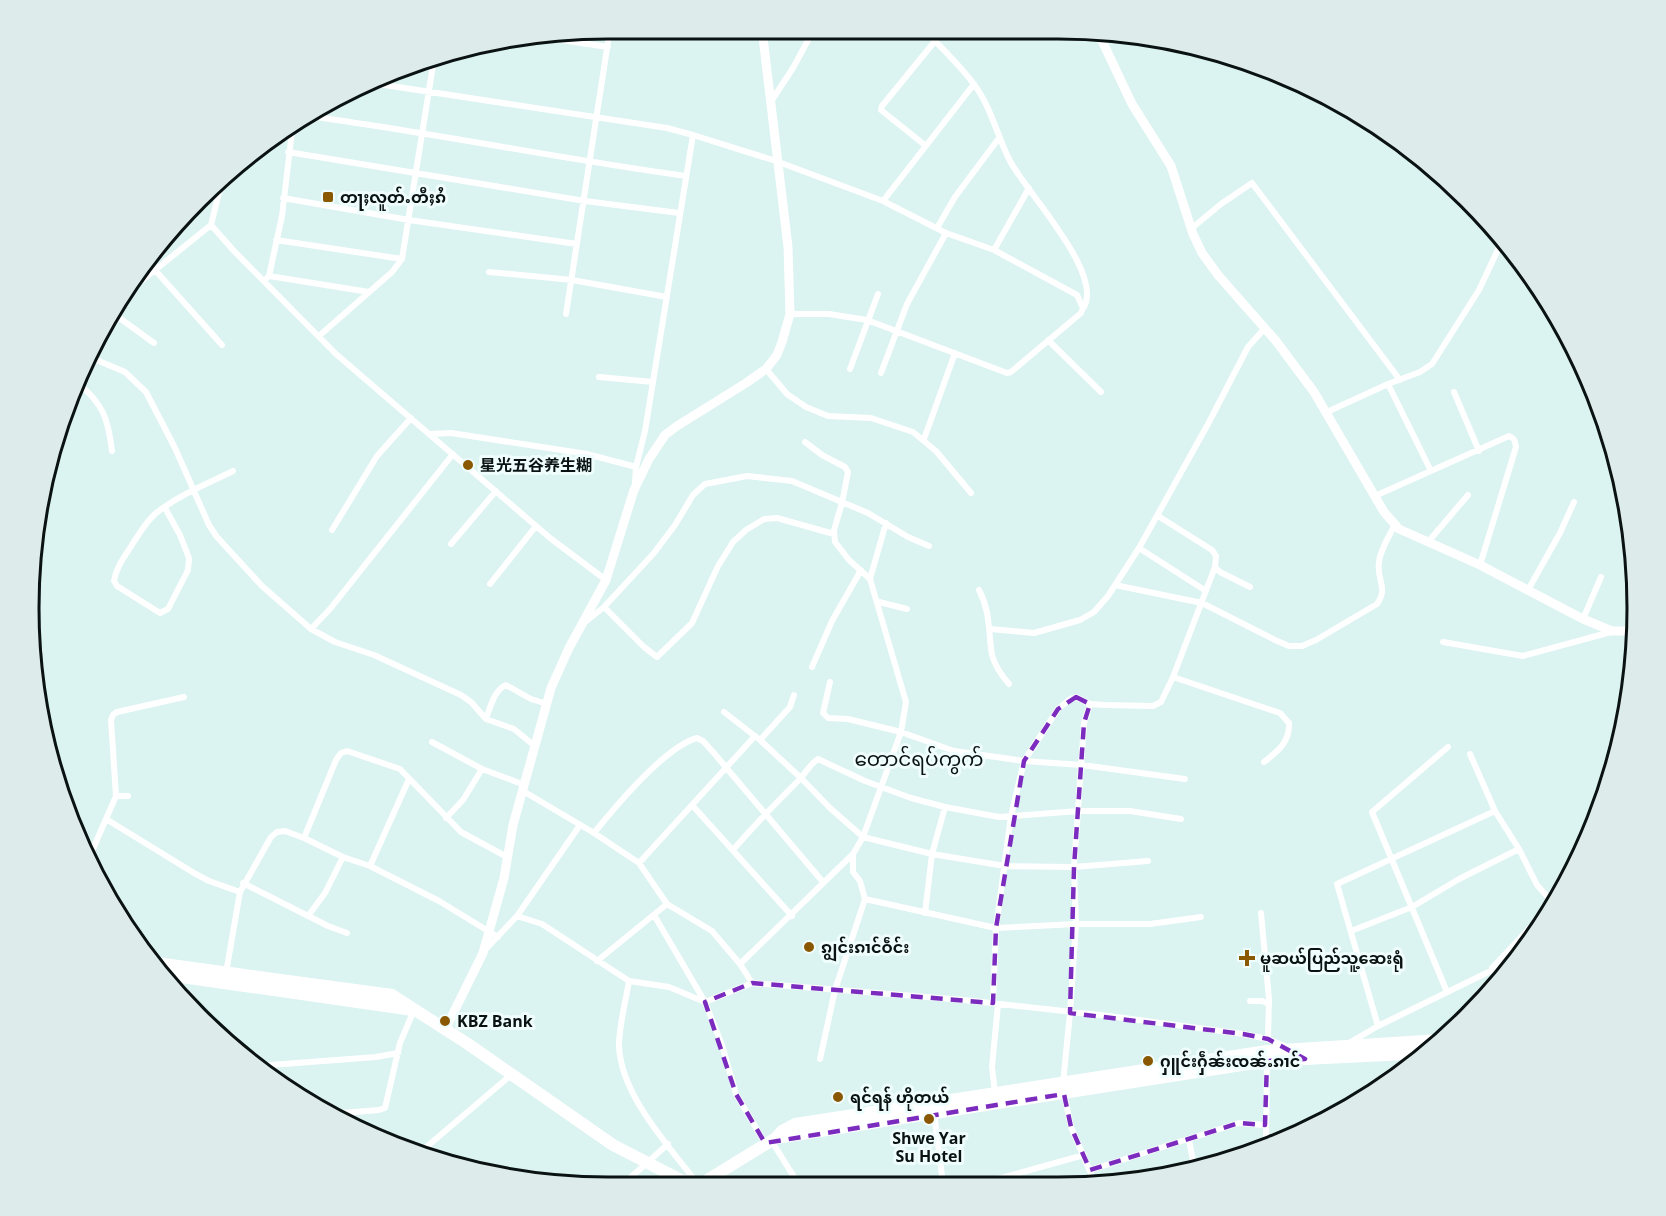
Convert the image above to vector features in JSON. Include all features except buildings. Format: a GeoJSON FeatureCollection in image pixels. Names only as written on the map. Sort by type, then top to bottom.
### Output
{"type":"FeatureCollection","features":[{"type":"Feature","properties":{"kind":"highway"},"geometry":{"type":"LineString","coordinates":[[166,965],[414,1010],[613,1145],[675,1177]]}},
{"type":"Feature","properties":{"kind":"highway"},"geometry":{"type":"LineString","coordinates":[[173,975],[225,977]]}},
{"type":"Feature","properties":{"kind":"highway"},"geometry":{"type":"LineString","coordinates":[[712,1177],[770,1140],[934,1109],[1267,1061],[1342,1046],[1427,1041]]}},
{"type":"Feature","properties":{"kind":"highway"},"geometry":{"type":"LineString","coordinates":[[934,1109],[995,1093],[1063,1089],[1267,1051],[1328,1057],[1411,1054]]}},
{"type":"Feature","properties":{"kind":"street"},"geometry":{"type":"LineString","coordinates":[[566,314],[609,39]]}},
{"type":"Feature","properties":{"kind":"street"},"geometry":{"type":"LineString","coordinates":[[445,1030],[483,953],[551,688],[606,580],[634,489],[649,459],[665,435],[766,369],[777,355],[790,314],[788,247],[763,39]]}},
{"type":"Feature","properties":{"kind":"street"},"geometry":{"type":"LineString","coordinates":[[771,100],[793,68],[809,39]]}},
{"type":"Feature","properties":{"kind":"street"},"geometry":{"type":"LineString","coordinates":[[565,41],[608,47]]}},
{"type":"Feature","properties":{"kind":"street"},"geometry":{"type":"LineString","coordinates":[[790,314],[829,314],[867,320],[1007,373],[1081,313],[1088,298],[1088,287],[1078,262],[1051,217],[1011,162],[999,138],[989,109],[974,84],[935,41],[881,110],[926,146]]}},
{"type":"Feature","properties":{"kind":"street"},"geometry":{"type":"LineString","coordinates":[[1102,41],[1132,104],[1171,166],[1202,252],[1218,275],[1289,358],[1327,412],[1394,526],[1480,565],[1583,619],[1612,631]]}},
{"type":"Feature","properties":{"kind":"street"},"geometry":{"type":"LineString","coordinates":[[319,336],[392,272],[402,259],[433,67]]}},
{"type":"Feature","properties":{"kind":"street"},"geometry":{"type":"LineString","coordinates":[[883,201],[974,84]]}},
{"type":"Feature","properties":{"kind":"street"},"geometry":{"type":"LineString","coordinates":[[384,85],[667,128],[776,161],[883,201],[946,233],[994,250],[1077,295],[1083,308]]}},
{"type":"Feature","properties":{"kind":"street"},"geometry":{"type":"LineString","coordinates":[[319,118],[423,133],[590,163],[686,176]]}},
{"type":"Feature","properties":{"kind":"street"},"geometry":{"type":"LineString","coordinates":[[634,489],[636,466],[645,431],[693,135]]}},
{"type":"Feature","properties":{"kind":"street"},"geometry":{"type":"LineString","coordinates":[[266,278],[276,240],[290,136]]}},
{"type":"Feature","properties":{"kind":"street"},"geometry":{"type":"LineString","coordinates":[[937,228],[955,197],[999,138]]}},
{"type":"Feature","properties":{"kind":"street"},"geometry":{"type":"LineString","coordinates":[[288,152],[585,201],[679,213]]}},
{"type":"Feature","properties":{"kind":"street"},"geometry":{"type":"LineString","coordinates":[[1192,228],[1221,204],[1252,183],[1400,380]]}},
{"type":"Feature","properties":{"kind":"street"},"geometry":{"type":"LineString","coordinates":[[994,250],[1029,188]]}},
{"type":"Feature","properties":{"kind":"street"},"geometry":{"type":"LineString","coordinates":[[146,278],[212,225],[219,194]]}},
{"type":"Feature","properties":{"kind":"street"},"geometry":{"type":"LineString","coordinates":[[283,198],[408,220],[577,244]]}},
{"type":"Feature","properties":{"kind":"street"},"geometry":{"type":"LineString","coordinates":[[212,225],[234,251],[266,278],[336,354],[536,526],[606,580]]}},
{"type":"Feature","properties":{"kind":"street"},"geometry":{"type":"LineString","coordinates":[[881,373],[907,304],[946,233]]}},
{"type":"Feature","properties":{"kind":"street"},"geometry":{"type":"LineString","coordinates":[[276,240],[402,259]]}},
{"type":"Feature","properties":{"kind":"street"},"geometry":{"type":"LineString","coordinates":[[1327,412],[1420,372],[1432,364],[1479,290],[1498,249]]}},
{"type":"Feature","properties":{"kind":"street"},"geometry":{"type":"LineString","coordinates":[[155,270],[222,345]]}},
{"type":"Feature","properties":{"kind":"street"},"geometry":{"type":"LineString","coordinates":[[489,272],[572,280],[667,297]]}},
{"type":"Feature","properties":{"kind":"street"},"geometry":{"type":"LineString","coordinates":[[266,278],[369,292]]}},
{"type":"Feature","properties":{"kind":"street"},"geometry":{"type":"LineString","coordinates":[[850,369],[878,294]]}},
{"type":"Feature","properties":{"kind":"street"},"geometry":{"type":"LineString","coordinates":[[119,317],[154,343]]}},
{"type":"Feature","properties":{"kind":"street"},"geometry":{"type":"LineString","coordinates":[[990,628],[1034,633],[1080,620],[1094,612],[1139,548],[1248,347],[1264,328]]}},
{"type":"Feature","properties":{"kind":"street"},"geometry":{"type":"LineString","coordinates":[[1048,340],[1101,392]]}},
{"type":"Feature","properties":{"kind":"street"},"geometry":{"type":"LineString","coordinates":[[924,439],[955,353]]}},
{"type":"Feature","properties":{"kind":"street"},"geometry":{"type":"LineString","coordinates":[[96,360],[125,372],[146,392],[195,491],[209,525],[217,537],[262,586],[310,629],[335,642],[374,655],[460,695],[471,702],[486,719],[514,729],[536,747]]}},
{"type":"Feature","properties":{"kind":"street"},"geometry":{"type":"LineString","coordinates":[[766,369],[787,394],[806,407],[828,416],[871,418],[913,432],[924,439],[971,493]]}},
{"type":"Feature","properties":{"kind":"street"},"geometry":{"type":"LineString","coordinates":[[599,376],[653,382]]}},
{"type":"Feature","properties":{"kind":"street"},"geometry":{"type":"LineString","coordinates":[[1388,384],[1431,471]]}},
{"type":"Feature","properties":{"kind":"street"},"geometry":{"type":"LineString","coordinates":[[83,387],[103,409],[109,428],[112,451]]}},
{"type":"Feature","properties":{"kind":"street"},"geometry":{"type":"LineString","coordinates":[[1454,392],[1479,451]]}},
{"type":"Feature","properties":{"kind":"street"},"geometry":{"type":"LineString","coordinates":[[332,530],[377,456],[411,418]]}},
{"type":"Feature","properties":{"kind":"street"},"geometry":{"type":"LineString","coordinates":[[430,434],[451,433],[587,454],[636,466]]}},
{"type":"Feature","properties":{"kind":"street"},"geometry":{"type":"LineString","coordinates":[[1375,496],[1509,436],[1515,440],[1516,447],[1480,565]]}},
{"type":"Feature","properties":{"kind":"street"},"geometry":{"type":"LineString","coordinates":[[740,964],[792,916],[853,854],[863,837],[900,732],[906,702],[879,602],[870,579],[839,549],[834,534],[848,475],[845,467],[822,455],[805,442]]}},
{"type":"Feature","properties":{"kind":"street"},"geometry":{"type":"LineString","coordinates":[[310,629],[342,593],[453,454]]}},
{"type":"Feature","properties":{"kind":"street"},"geometry":{"type":"LineString","coordinates":[[165,508],[189,558],[188,570],[168,609],[160,613],[122,590],[114,581],[116,571],[154,515],[165,508],[195,491],[233,471]]}},
{"type":"Feature","properties":{"kind":"street"},"geometry":{"type":"LineString","coordinates":[[581,626],[604,607],[654,553],[675,525],[693,495],[705,484],[747,476],[792,481],[868,513],[929,546]]}},
{"type":"Feature","properties":{"kind":"street"},"geometry":{"type":"LineString","coordinates":[[451,544],[496,491]]}},
{"type":"Feature","properties":{"kind":"street"},"geometry":{"type":"LineString","coordinates":[[1428,542],[1468,495]]}},
{"type":"Feature","properties":{"kind":"street"},"geometry":{"type":"LineString","coordinates":[[1528,590],[1560,533],[1574,502]]}},
{"type":"Feature","properties":{"kind":"street"},"geometry":{"type":"LineString","coordinates":[[995,1093],[992,1067],[996,1003],[996,928],[1011,816],[1024,761],[1058,710],[1067,701],[1076,697],[1090,704],[1153,706],[1161,702],[1173,677],[1215,567],[1216,556],[1212,550],[1158,516]]}},
{"type":"Feature","properties":{"kind":"street"},"geometry":{"type":"LineString","coordinates":[[604,607],[657,657],[692,623],[699,612],[718,566],[733,542],[746,530],[764,519],[777,518],[834,534]]}},
{"type":"Feature","properties":{"kind":"street"},"geometry":{"type":"LineString","coordinates":[[870,579],[886,524]]}},
{"type":"Feature","properties":{"kind":"street"},"geometry":{"type":"LineString","coordinates":[[490,584],[536,526]]}},
{"type":"Feature","properties":{"kind":"street"},"geometry":{"type":"LineString","coordinates":[[1115,585],[1202,603],[1275,640],[1289,646],[1302,646],[1377,604],[1382,597],[1383,584],[1379,577],[1379,559],[1394,526]]}},
{"type":"Feature","properties":{"kind":"street"},"geometry":{"type":"LineString","coordinates":[[1139,548],[1206,591]]}},
{"type":"Feature","properties":{"kind":"street"},"geometry":{"type":"LineString","coordinates":[[1215,567],[1220,572],[1250,587]]}},
{"type":"Feature","properties":{"kind":"street"},"geometry":{"type":"LineString","coordinates":[[812,667],[832,621],[861,570]]}},
{"type":"Feature","properties":{"kind":"street"},"geometry":{"type":"LineString","coordinates":[[1583,619],[1601,577]]}},
{"type":"Feature","properties":{"kind":"street"},"geometry":{"type":"LineString","coordinates":[[979,590],[985,602],[992,656],[1009,684]]}},
{"type":"Feature","properties":{"kind":"street"},"geometry":{"type":"LineString","coordinates":[[879,602],[907,609]]}},
{"type":"Feature","properties":{"kind":"street"},"geometry":{"type":"LineString","coordinates":[[1443,642],[1524,656],[1612,631],[1626,632]]}},
{"type":"Feature","properties":{"kind":"street"},"geometry":{"type":"LineString","coordinates":[[1173,677],[1280,714],[1289,723],[1289,734],[1264,762]]}},
{"type":"Feature","properties":{"kind":"street"},"geometry":{"type":"LineString","coordinates":[[830,682],[823,713],[825,716],[900,732],[954,751],[1185,779]]}},
{"type":"Feature","properties":{"kind":"street"},"geometry":{"type":"LineString","coordinates":[[486,719],[498,691],[506,685],[531,699],[547,704]]}},
{"type":"Feature","properties":{"kind":"street"},"geometry":{"type":"LineString","coordinates":[[639,863],[726,768],[790,707],[794,695]]}},
{"type":"Feature","properties":{"kind":"street"},"geometry":{"type":"LineString","coordinates":[[93,849],[116,796],[111,720],[113,715],[117,712],[184,697]]}},
{"type":"Feature","properties":{"kind":"street"},"geometry":{"type":"LineString","coordinates":[[1090,704],[1084,723],[1074,867],[1076,924],[1063,1089],[1071,1127],[1092,1176]]}},
{"type":"Feature","properties":{"kind":"street"},"geometry":{"type":"LineString","coordinates":[[724,712],[758,738],[863,837],[932,854],[1005,866],[1074,867],[1148,861]]}},
{"type":"Feature","properties":{"kind":"street"},"geometry":{"type":"LineString","coordinates":[[594,833],[613,810],[662,761],[697,738],[703,741],[823,882]]}},
{"type":"Feature","properties":{"kind":"street"},"geometry":{"type":"LineString","coordinates":[[432,742],[524,788],[639,863],[667,904],[712,931],[740,964],[752,983]]}},
{"type":"Feature","properties":{"kind":"street"},"geometry":{"type":"LineString","coordinates":[[1447,992],[1372,812],[1448,747]]}},
{"type":"Feature","properties":{"kind":"street"},"geometry":{"type":"LineString","coordinates":[[304,838],[341,753],[347,751],[400,769],[461,832],[507,857]]}},
{"type":"Feature","properties":{"kind":"street"},"geometry":{"type":"LineString","coordinates":[[1470,754],[1495,812],[1519,849],[1537,885],[1548,897]]}},
{"type":"Feature","properties":{"kind":"street"},"geometry":{"type":"LineString","coordinates":[[733,850],[764,814],[818,759],[864,781],[911,798],[999,817],[1079,811],[1130,811],[1181,819]]}},
{"type":"Feature","properties":{"kind":"street"},"geometry":{"type":"LineString","coordinates":[[446,818],[463,800],[482,769]]}},
{"type":"Feature","properties":{"kind":"street"},"geometry":{"type":"LineString","coordinates":[[370,866],[409,779]]}},
{"type":"Feature","properties":{"kind":"street"},"geometry":{"type":"LineString","coordinates":[[116,796],[129,796]]}},
{"type":"Feature","properties":{"kind":"street"},"geometry":{"type":"LineString","coordinates":[[692,805],[792,916]]}},
{"type":"Feature","properties":{"kind":"street"},"geometry":{"type":"LineString","coordinates":[[925,913],[932,854],[945,807]]}},
{"type":"Feature","properties":{"kind":"street"},"geometry":{"type":"LineString","coordinates":[[1378,1026],[1337,884],[1495,812]]}},
{"type":"Feature","properties":{"kind":"street"},"geometry":{"type":"LineString","coordinates":[[106,819],[194,873],[240,892]]}},
{"type":"Feature","properties":{"kind":"street"},"geometry":{"type":"LineString","coordinates":[[483,953],[517,916],[580,825]]}},
{"type":"Feature","properties":{"kind":"street"},"geometry":{"type":"LineString","coordinates":[[225,977],[243,883],[271,837],[277,832],[285,831],[370,866],[439,901],[498,937]]}},
{"type":"Feature","properties":{"kind":"street"},"geometry":{"type":"LineString","coordinates":[[1351,931],[1412,907],[1459,879],[1519,849]]}},
{"type":"Feature","properties":{"kind":"street"},"geometry":{"type":"LineString","coordinates":[[820,1059],[835,990],[865,899],[860,881],[853,872],[853,854]]}},
{"type":"Feature","properties":{"kind":"street"},"geometry":{"type":"LineString","coordinates":[[308,916],[325,893],[344,857]]}},
{"type":"Feature","properties":{"kind":"street"},"geometry":{"type":"LineString","coordinates":[[243,883],[328,926],[347,933]]}},
{"type":"Feature","properties":{"kind":"street"},"geometry":{"type":"LineString","coordinates":[[865,899],[996,928],[1076,924],[1150,924],[1201,917]]}},
{"type":"Feature","properties":{"kind":"street"},"geometry":{"type":"LineString","coordinates":[[597,961],[667,904]]}},
{"type":"Feature","properties":{"kind":"street"},"geometry":{"type":"LineString","coordinates":[[1261,913],[1269,1004],[1268,1039]]}},
{"type":"Feature","properties":{"kind":"street"},"geometry":{"type":"LineString","coordinates":[[654,915],[705,1002],[722,1045],[736,1094],[794,1177]]}},
{"type":"Feature","properties":{"kind":"street"},"geometry":{"type":"LineString","coordinates":[[517,916],[542,924],[629,981],[669,987],[705,1002],[752,983],[996,1003],[1243,1034],[1268,1039],[1300,1055]]}},
{"type":"Feature","properties":{"kind":"street"},"geometry":{"type":"LineString","coordinates":[[1488,972],[1520,939]]}},
{"type":"Feature","properties":{"kind":"street"},"geometry":{"type":"LineString","coordinates":[[1328,1057],[1342,1046],[1378,1026],[1499,967]]}},
{"type":"Feature","properties":{"kind":"street"},"geometry":{"type":"LineString","coordinates":[[629,981],[619,1044],[624,1077],[638,1103],[693,1177]]}},
{"type":"Feature","properties":{"kind":"street"},"geometry":{"type":"LineString","coordinates":[[1250,1001],[1262,1001],[1269,1004]]}},
{"type":"Feature","properties":{"kind":"street"},"geometry":{"type":"LineString","coordinates":[[346,1113],[385,1108],[400,1043],[414,1010]]}},
{"type":"Feature","properties":{"kind":"street"},"geometry":{"type":"LineString","coordinates":[[270,1065],[376,1057],[398,1053]]}},
{"type":"Feature","properties":{"kind":"street"},"geometry":{"type":"LineString","coordinates":[[1266,1138],[1267,1061]]}},
{"type":"Feature","properties":{"kind":"street"},"geometry":{"type":"LineString","coordinates":[[426,1147],[511,1075]]}},
{"type":"Feature","properties":{"kind":"street"},"geometry":{"type":"LineString","coordinates":[[934,1109],[942,1177]]}},
{"type":"Feature","properties":{"kind":"street"},"geometry":{"type":"LineString","coordinates":[[1090,1170],[1239,1123],[1265,1125]]}},
{"type":"Feature","properties":{"kind":"street"},"geometry":{"type":"LineString","coordinates":[[1189,1140],[1193,1161]]}},
{"type":"Feature","properties":{"kind":"street"},"geometry":{"type":"LineString","coordinates":[[631,1177],[668,1144]]}},
{"type":"Feature","properties":{"kind":"street"},"geometry":{"type":"LineString","coordinates":[[1007,1177],[1084,1155]]}},
{"type":"Feature","properties":{"kind":"highlighted area"},"geometry":{"type":"Polygon","coordinates":[[[1076,697],[1090,704],[1084,723],[1074,867],[1070,1013],[1243,1034],[1268,1039],[1305,1059],[1267,1061],[1265,1125],[1239,1123],[1090,1170],[1071,1127],[1064,1094],[765,1143],[736,1094],[705,1002],[752,983],[993,1003],[996,928],[1024,761],[1058,709],[1076,697]]]}},
{"type":"Feature","properties":{"kind":"place","name":"တႃႈလူတ်ႉတီႈၵႆ"},"geometry":{"type":"Point","coordinates":[328,197]}},
{"type":"Feature","properties":{"kind":"place","name":"星光五谷养生糊"},"geometry":{"type":"Point","coordinates":[468,465]}},
{"type":"Feature","properties":{"kind":"place","name":"ၵျွင်းၵၢင်ဝဵင်း"},"geometry":{"type":"Point","coordinates":[809,947]}},
{"type":"Feature","properties":{"kind":"place","name":"မူဆယ်ပြည်သူ့ဆေးရုံ"},"geometry":{"type":"Point","coordinates":[1247,958]}},
{"type":"Feature","properties":{"kind":"place","name":"KBZ Bank"},"geometry":{"type":"Point","coordinates":[445,1021]}},
{"type":"Feature","properties":{"kind":"place","name":"ႁူင်းႁဵၼ်းၸၼ်ႉၵၢင်"},"geometry":{"type":"Point","coordinates":[1148,1061]}},
{"type":"Feature","properties":{"kind":"place","name":"ရင်ရန် ဟိုတယ်"},"geometry":{"type":"Point","coordinates":[838,1097]}},
{"type":"Feature","properties":{"kind":"place","name":"Shwe Yar Su Hotel"},"geometry":{"type":"Point","coordinates":[929,1119]}},
{"type":"Feature","properties":{"kind":"district","name":"တောင်ရပ်ကွက်"},"geometry":{"type":"Point","coordinates":[919,758]}}]}
